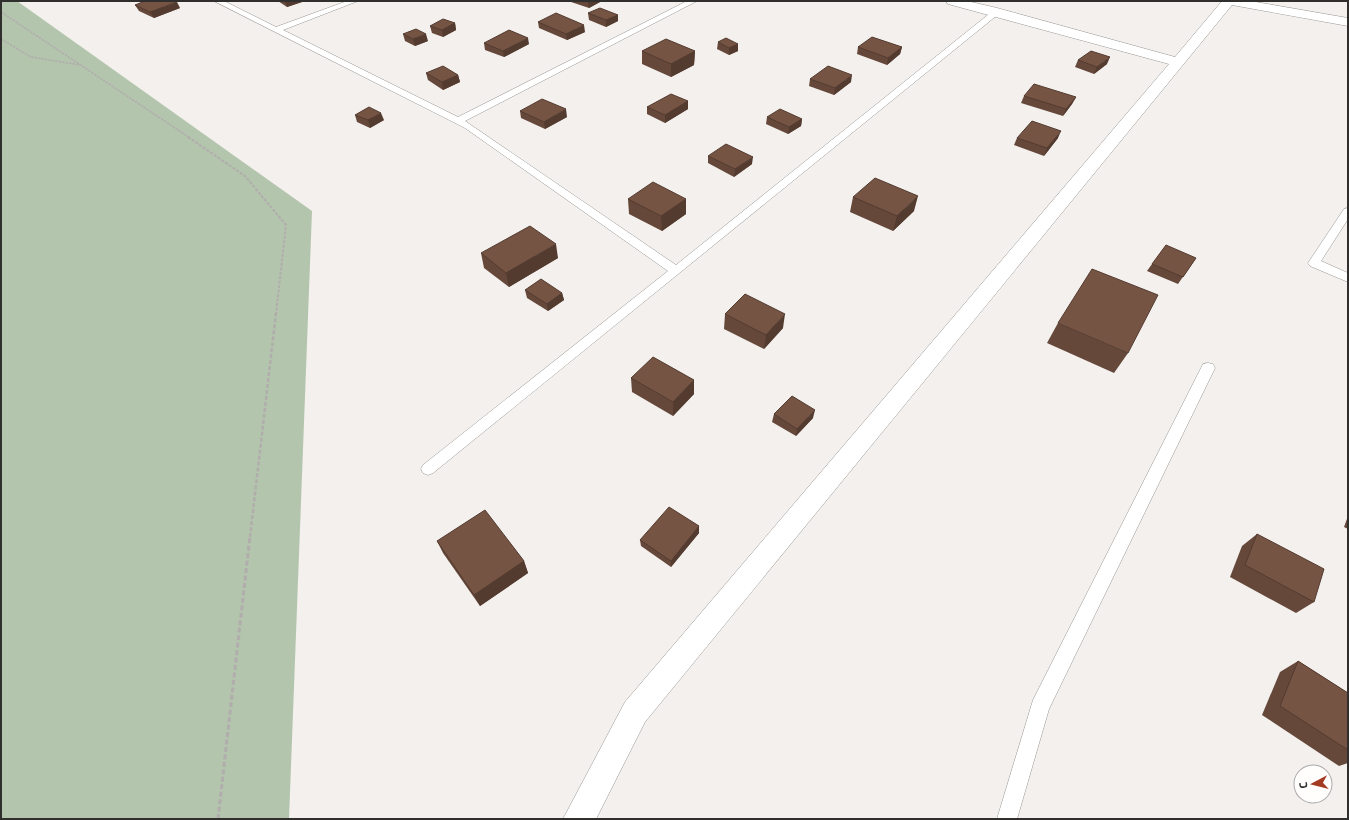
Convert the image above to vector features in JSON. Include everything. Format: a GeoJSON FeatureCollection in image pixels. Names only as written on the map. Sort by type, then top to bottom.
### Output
{"type":"FeatureCollection","features":[{"type":"Feature","properties":{"kind":"street"},"geometry":{"type":"LineString","coordinates":[[952,1],[1179,62]]}},
{"type":"Feature","properties":{"kind":"street"},"geometry":{"type":"LineString","coordinates":[[579,819],[635,712],[1227,4],[1348,22]]}},
{"type":"Feature","properties":{"kind":"lane"},"geometry":{"type":"LineString","coordinates":[[218,1],[278,29],[458,120],[676,271]]}},
{"type":"Feature","properties":{"kind":"lane"},"geometry":{"type":"LineString","coordinates":[[278,29],[354,1]]}},
{"type":"Feature","properties":{"kind":"lane"},"geometry":{"type":"LineString","coordinates":[[458,120],[693,1]]}},
{"type":"Feature","properties":{"kind":"lane"},"geometry":{"type":"LineString","coordinates":[[428,469],[997,12]]}},
{"type":"Feature","properties":{"kind":"lane"},"geometry":{"type":"LineString","coordinates":[[1348,211],[1314,263],[1348,278]]}},
{"type":"Feature","properties":{"kind":"lane"},"geometry":{"type":"LineString","coordinates":[[1006,819],[1040,707],[1208,368]]}},
{"type":"Feature","properties":{"kind":"path"},"geometry":{"type":"LineString","coordinates":[[1,12],[82,65],[244,176],[286,224],[218,819]]}},
{"type":"Feature","properties":{"kind":"path"},"geometry":{"type":"LineString","coordinates":[[1,40],[31,57],[82,65]]}},
{"type":"Feature","properties":{"kind":"green space"},"geometry":{"type":"Polygon","coordinates":[[[1,1],[17,1],[312,211],[289,819],[1,819],[1,1]]]}},
{"type":"Feature","properties":{"kind":"building"},"geometry":{"type":"Polygon","coordinates":[[[145,1],[177,2],[150,12],[135,5],[145,1]]]}},
{"type":"Feature","properties":{"kind":"building"},"geometry":{"type":"Polygon","coordinates":[[[600,8],[618,15],[606,20],[588,13],[600,8]]]}},
{"type":"Feature","properties":{"kind":"building"},"geometry":{"type":"Polygon","coordinates":[[[556,13],[584,25],[566,34],[538,22],[556,13]]]}},
{"type":"Feature","properties":{"kind":"building"},"geometry":{"type":"Polygon","coordinates":[[[443,19],[455,23],[442,30],[430,26],[443,19]]]}},
{"type":"Feature","properties":{"kind":"building"},"geometry":{"type":"Polygon","coordinates":[[[416,29],[426,34],[413,39],[403,34],[416,29]]]}},
{"type":"Feature","properties":{"kind":"building"},"geometry":{"type":"Polygon","coordinates":[[[509,30],[528,38],[503,51],[484,43],[509,30]]]}},
{"type":"Feature","properties":{"kind":"building"},"geometry":{"type":"Polygon","coordinates":[[[872,37],[902,47],[888,58],[858,47],[872,37]]]}},
{"type":"Feature","properties":{"kind":"building"},"geometry":{"type":"Polygon","coordinates":[[[726,38],[738,44],[729,48],[718,42],[726,38]]]}},
{"type":"Feature","properties":{"kind":"building"},"geometry":{"type":"Polygon","coordinates":[[[666,39],[695,51],[671,64],[642,51],[666,39]]]}},
{"type":"Feature","properties":{"kind":"building"},"geometry":{"type":"Polygon","coordinates":[[[1091,51],[1110,57],[1097,67],[1078,60],[1091,51]]]}},
{"type":"Feature","properties":{"kind":"building"},"geometry":{"type":"Polygon","coordinates":[[[443,66],[458,75],[442,82],[426,73],[443,66]]]}},
{"type":"Feature","properties":{"kind":"building"},"geometry":{"type":"Polygon","coordinates":[[[828,66],[852,75],[835,88],[810,79],[828,66]]]}},
{"type":"Feature","properties":{"kind":"building"},"geometry":{"type":"Polygon","coordinates":[[[1034,84],[1076,97],[1066,109],[1024,96],[1034,84]]]}},
{"type":"Feature","properties":{"kind":"building"},"geometry":{"type":"Polygon","coordinates":[[[671,94],[688,101],[665,115],[647,107],[671,94]]]}},
{"type":"Feature","properties":{"kind":"building"},"geometry":{"type":"Polygon","coordinates":[[[542,99],[566,109],[544,122],[520,111],[542,99]]]}},
{"type":"Feature","properties":{"kind":"building"},"geometry":{"type":"Polygon","coordinates":[[[369,107],[381,113],[368,120],[355,115],[369,107]]]}},
{"type":"Feature","properties":{"kind":"building"},"geometry":{"type":"Polygon","coordinates":[[[780,109],[802,119],[789,127],[767,117],[780,109]]]}},
{"type":"Feature","properties":{"kind":"building"},"geometry":{"type":"Polygon","coordinates":[[[1032,121],[1061,131],[1047,148],[1017,138],[1032,121]]]}},
{"type":"Feature","properties":{"kind":"building"},"geometry":{"type":"Polygon","coordinates":[[[726,144],[753,157],[735,169],[708,156],[726,144]]]}},
{"type":"Feature","properties":{"kind":"building"},"geometry":{"type":"Polygon","coordinates":[[[875,178],[918,196],[897,216],[853,197],[875,178]]]}},
{"type":"Feature","properties":{"kind":"building"},"geometry":{"type":"Polygon","coordinates":[[[653,182],[686,199],[661,216],[628,199],[653,182]]]}},
{"type":"Feature","properties":{"kind":"building"},"geometry":{"type":"Polygon","coordinates":[[[530,226],[556,244],[506,273],[481,253],[530,226]]]}},
{"type":"Feature","properties":{"kind":"building"},"geometry":{"type":"Polygon","coordinates":[[[1166,245],[1196,258],[1183,277],[1152,264],[1166,245]]]}},
{"type":"Feature","properties":{"kind":"building"},"geometry":{"type":"Polygon","coordinates":[[[1092,269],[1158,295],[1128,353],[1058,323],[1092,269]]]}},
{"type":"Feature","properties":{"kind":"building"},"geometry":{"type":"Polygon","coordinates":[[[541,279],[562,293],[547,304],[525,290],[541,279]]]}},
{"type":"Feature","properties":{"kind":"building"},"geometry":{"type":"Polygon","coordinates":[[[745,294],[785,314],[766,335],[725,314],[745,294]]]}},
{"type":"Feature","properties":{"kind":"building"},"geometry":{"type":"Polygon","coordinates":[[[653,357],[694,380],[673,402],[631,378],[653,357]]]}},
{"type":"Feature","properties":{"kind":"building"},"geometry":{"type":"Polygon","coordinates":[[[792,396],[815,410],[797,429],[774,414],[792,396]]]}},
{"type":"Feature","properties":{"kind":"building"},"geometry":{"type":"Polygon","coordinates":[[[669,507],[699,526],[671,561],[640,540],[669,507]]]}},
{"type":"Feature","properties":{"kind":"building"},"geometry":{"type":"Polygon","coordinates":[[[485,510],[524,561],[474,595],[437,541],[485,510]]]}},
{"type":"Feature","properties":{"kind":"building"},"geometry":{"type":"Polygon","coordinates":[[[1257,534],[1324,569],[1314,602],[1245,565],[1257,534]]]}},
{"type":"Feature","properties":{"kind":"building"},"geometry":{"type":"Polygon","coordinates":[[[1298,661],[1348,693],[1348,750],[1280,706],[1298,661]]]}}]}
